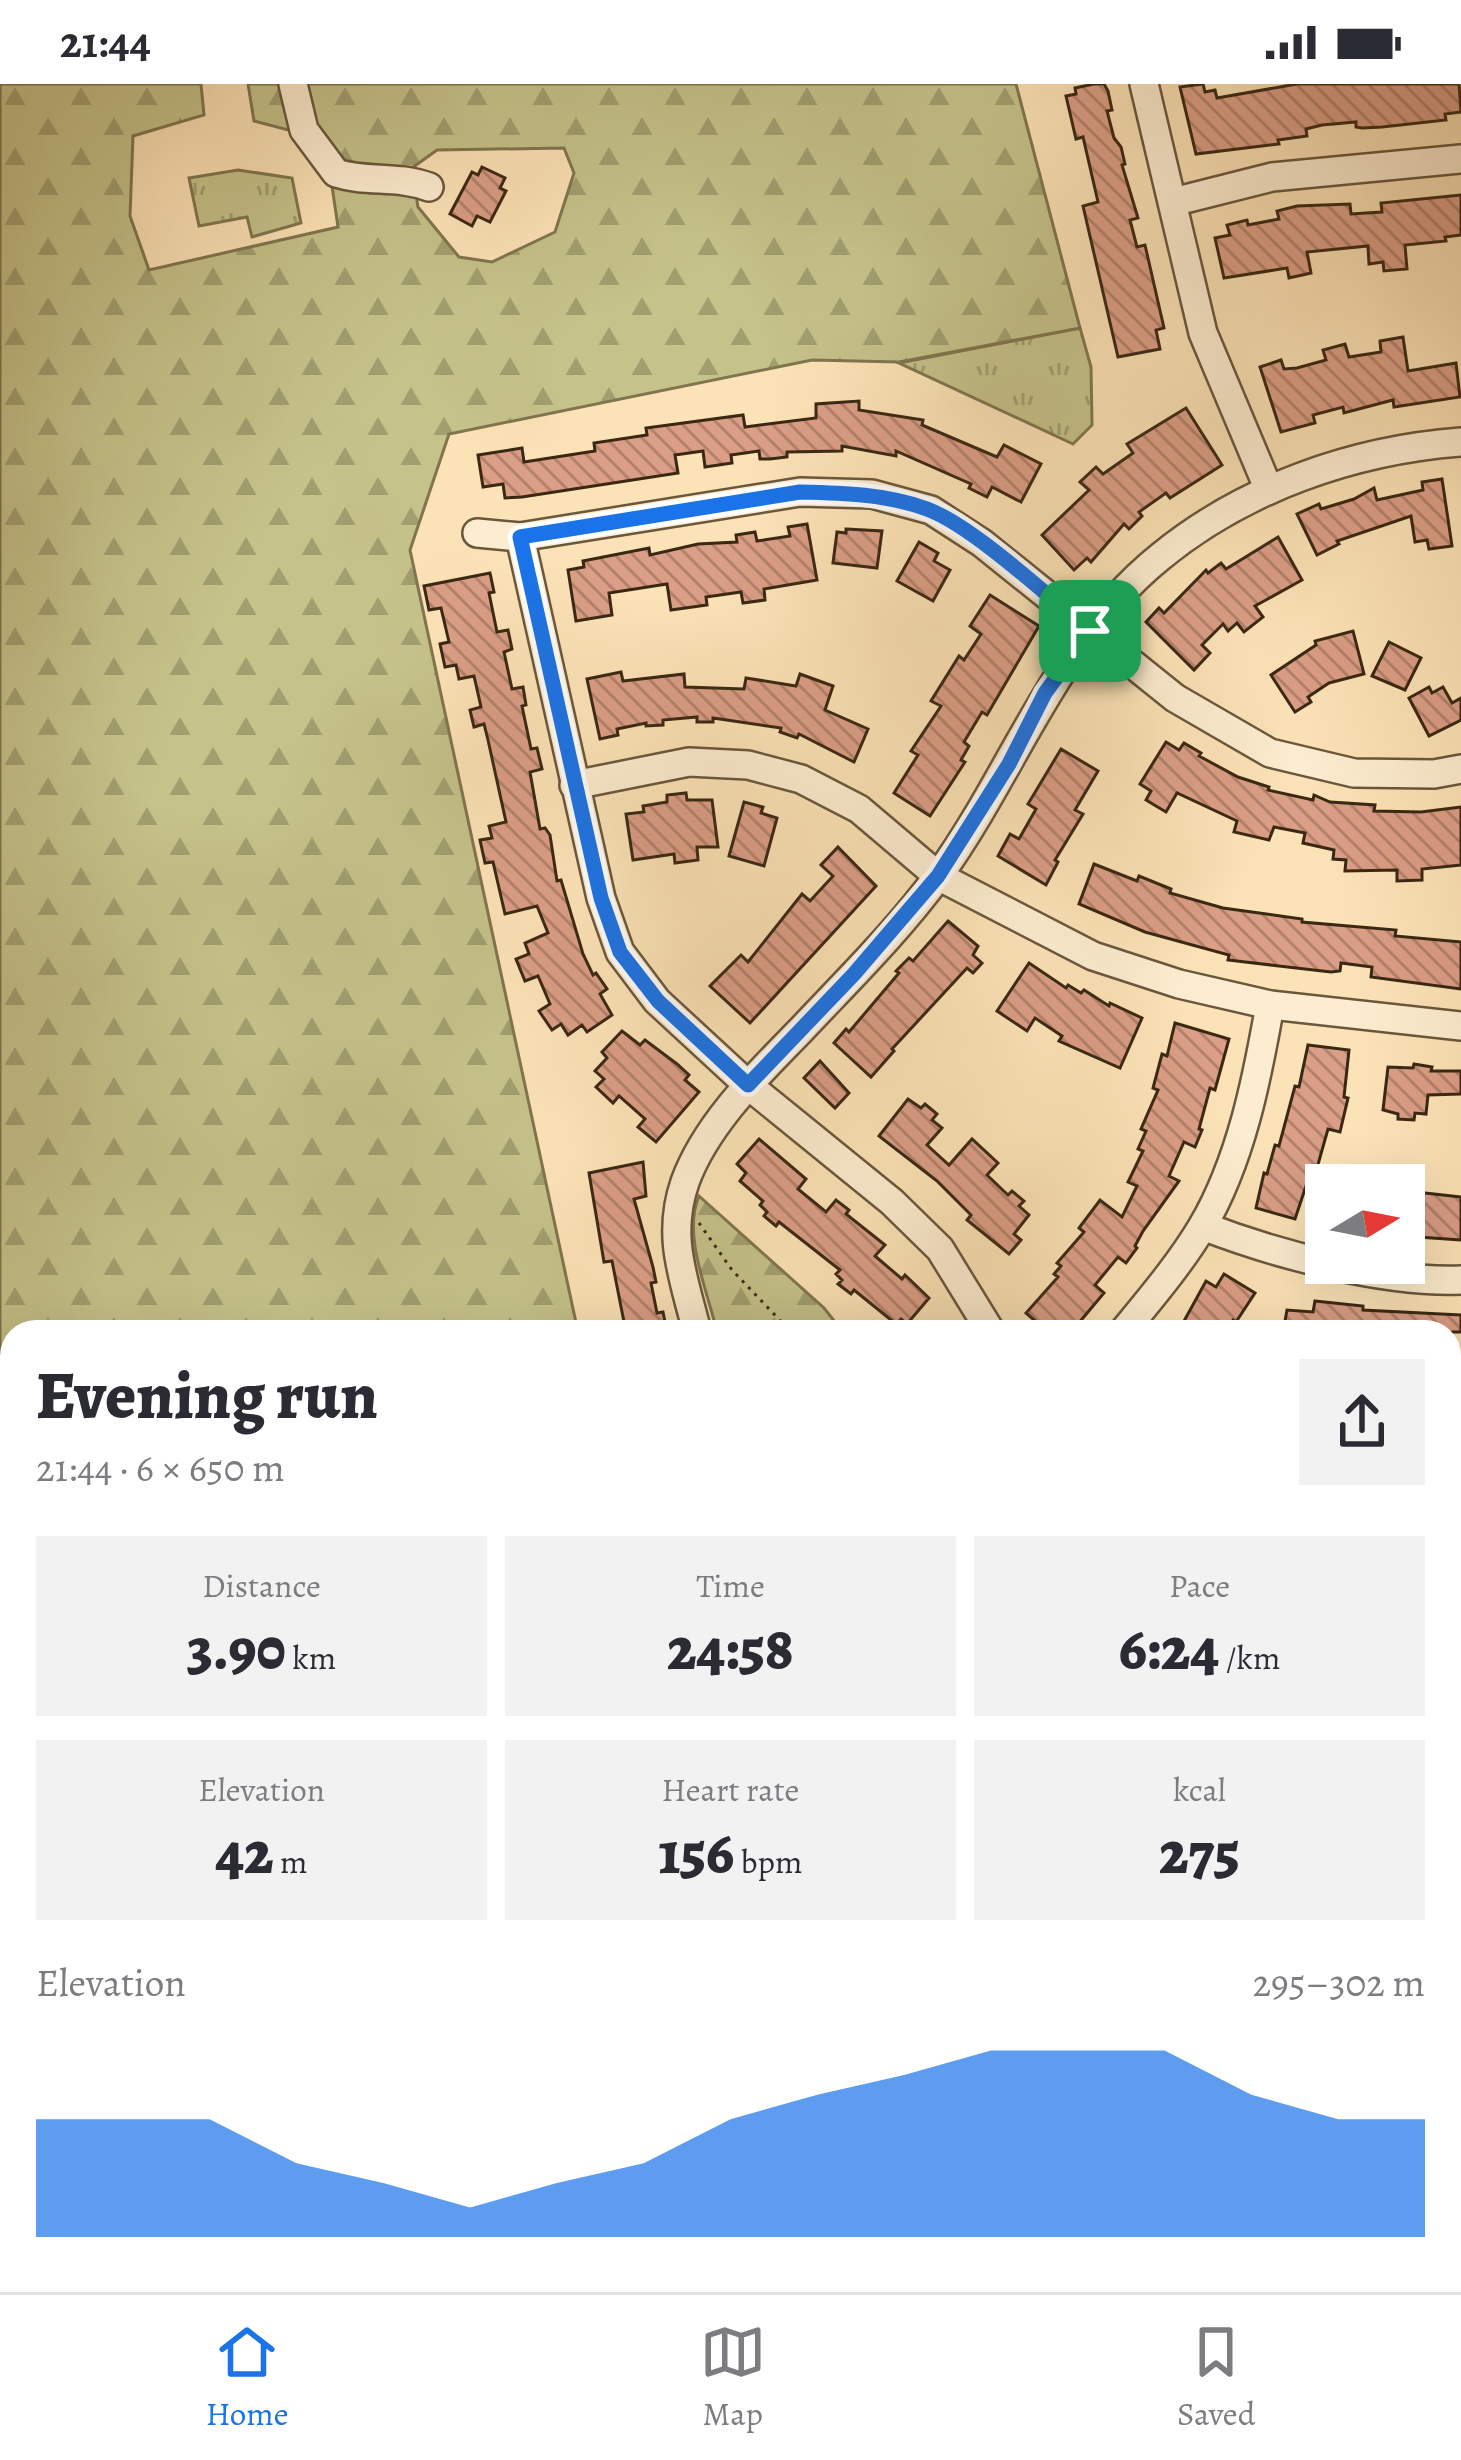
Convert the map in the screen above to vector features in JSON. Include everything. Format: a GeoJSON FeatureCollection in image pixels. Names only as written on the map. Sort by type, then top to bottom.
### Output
{"type":"FeatureCollection","features":[{"type":"Feature","properties":{"kind":"street"},"geometry":{"type":"LineString","coordinates":[[293,84],[304,130],[336,173],[367,179],[398,177],[429,187]]}},
{"type":"Feature","properties":{"kind":"street"},"geometry":{"type":"LineString","coordinates":[[1144,84],[1203,333],[1269,490]]}},
{"type":"Feature","properties":{"kind":"street"},"geometry":{"type":"LineString","coordinates":[[1173,202],[1272,177],[1461,159]]}},
{"type":"Feature","properties":{"kind":"street"},"geometry":{"type":"LineString","coordinates":[[694,1320],[674,1232],[686,1180],[748,1085],[854,974],[938,876],[1009,764],[1045,693],[1118,597],[1160,556],[1269,490],[1364,458],[1461,442]]}},
{"type":"Feature","properties":{"kind":"street"},"geometry":{"type":"LineString","coordinates":[[477,533],[520,537],[800,492],[872,494],[932,510],[982,543],[1174,698],[1270,753],[1354,773],[1434,774],[1461,769]]}},
{"type":"Feature","properties":{"kind":"street"},"geometry":{"type":"LineString","coordinates":[[520,537],[601,898],[620,952],[658,1001],[748,1085],[892,1202],[940,1250],[984,1320]]}},
{"type":"Feature","properties":{"kind":"street"},"geometry":{"type":"LineString","coordinates":[[574,785],[689,762],[748,765],[801,779],[859,809],[938,876],[1093,956],[1179,984],[1270,1005],[1461,1026]]}},
{"type":"Feature","properties":{"kind":"street"},"geometry":{"type":"LineString","coordinates":[[1133,1320],[1203,1226],[1229,1166],[1257,1078],[1270,1005]]}},
{"type":"Feature","properties":{"kind":"street"},"geometry":{"type":"LineString","coordinates":[[1203,1226],[1254,1246],[1343,1267],[1461,1280]]}},
{"type":"Feature","properties":{"kind":"path"},"geometry":{"type":"LineString","coordinates":[[680,1206],[697,1219],[732,1270],[780,1320]]}},
{"type":"Feature","properties":{"kind":"green space"},"geometry":{"type":"Polygon","coordinates":[[[0,84],[201,84],[204,115],[133,136],[130,216],[149,270],[338,227],[331,179],[300,133],[254,121],[248,84],[1016,84],[1080,328],[899,362],[812,360],[449,434],[410,550],[575,1320],[0,1320],[0,84]],[[564,148],[437,150],[412,168],[418,207],[459,257],[492,262],[555,232],[574,173],[564,148]]]}},
{"type":"Feature","properties":{"kind":"green space"},"geometry":{"type":"Polygon","coordinates":[[[238,170],[292,178],[301,223],[252,237],[247,217],[199,226],[189,178],[238,170]]]}},
{"type":"Feature","properties":{"kind":"green space"},"geometry":{"type":"Polygon","coordinates":[[[1080,328],[1091,367],[1092,425],[1073,444],[899,363],[1080,328]]]}},
{"type":"Feature","properties":{"kind":"green space"},"geometry":{"type":"Polygon","coordinates":[[[699,1196],[834,1320],[714,1320],[695,1246],[699,1196]]]}},
{"type":"Feature","properties":{"kind":"building"},"geometry":{"type":"Polygon","coordinates":[[[1104,84],[1108,91],[1112,110],[1107,111],[1138,218],[1130,220],[1137,247],[1145,245],[1164,328],[1156,330],[1160,349],[1118,357],[1083,206],[1098,202],[1083,137],[1076,139],[1066,96],[1076,94],[1075,88],[1104,84]]]}},
{"type":"Feature","properties":{"kind":"building"},"geometry":{"type":"Polygon","coordinates":[[[1203,84],[1205,92],[1215,90],[1217,98],[1297,84],[1459,84],[1461,112],[1445,114],[1446,120],[1382,127],[1356,127],[1356,122],[1322,125],[1306,129],[1307,136],[1278,140],[1279,144],[1196,154],[1180,87],[1203,84]]]}},
{"type":"Feature","properties":{"kind":"building"},"geometry":{"type":"Polygon","coordinates":[[[482,167],[505,178],[500,188],[506,191],[490,222],[477,216],[472,226],[450,214],[472,172],[478,175],[482,167]]]}},
{"type":"Feature","properties":{"kind":"building"},"geometry":{"type":"Polygon","coordinates":[[[1461,195],[1461,235],[1405,245],[1407,269],[1384,271],[1383,262],[1369,264],[1368,246],[1307,252],[1311,273],[1289,278],[1287,268],[1224,278],[1215,238],[1230,235],[1227,225],[1279,219],[1277,211],[1297,206],[1350,204],[1351,214],[1382,212],[1381,203],[1461,195]]]}},
{"type":"Feature","properties":{"kind":"building"},"geometry":{"type":"Polygon","coordinates":[[[1403,337],[1408,371],[1456,363],[1460,397],[1394,407],[1393,400],[1344,413],[1343,407],[1313,415],[1315,423],[1281,432],[1260,367],[1281,360],[1284,369],[1297,368],[1326,360],[1323,350],[1345,344],[1349,357],[1381,352],[1380,341],[1403,337]]]}},
{"type":"Feature","properties":{"kind":"building"},"geometry":{"type":"Polygon","coordinates":[[[859,401],[859,410],[923,420],[922,425],[997,457],[1004,445],[1041,464],[1021,502],[992,487],[987,497],[969,488],[971,484],[896,451],[896,456],[842,446],[842,451],[787,452],[787,457],[770,459],[760,459],[759,451],[731,455],[732,463],[705,467],[703,451],[675,455],[678,473],[522,497],[505,498],[503,484],[483,487],[478,455],[522,448],[524,462],[595,451],[594,443],[647,435],[646,428],[743,415],[745,427],[816,418],[816,404],[859,401]]]}},
{"type":"Feature","properties":{"kind":"building"},"geometry":{"type":"Polygon","coordinates":[[[1186,408],[1222,465],[1139,512],[1142,516],[1129,529],[1124,524],[1091,562],[1087,558],[1074,570],[1042,535],[1089,490],[1080,482],[1096,467],[1103,474],[1133,453],[1127,444],[1186,408]]]}},
{"type":"Feature","properties":{"kind":"building"},"geometry":{"type":"Polygon","coordinates":[[[1442,479],[1452,546],[1429,549],[1427,540],[1415,542],[1411,516],[1337,541],[1339,544],[1317,555],[1297,514],[1319,504],[1321,509],[1354,499],[1374,488],[1377,500],[1423,490],[1422,482],[1442,479]]]}},
{"type":"Feature","properties":{"kind":"building"},"geometry":{"type":"Polygon","coordinates":[[[807,524],[817,580],[764,589],[765,600],[743,603],[741,592],[706,597],[707,605],[671,610],[667,584],[609,593],[612,615],[576,621],[568,570],[584,567],[583,561],[649,548],[650,555],[698,544],[737,542],[736,535],[755,532],[757,541],[790,536],[788,527],[807,524]]]}},
{"type":"Feature","properties":{"kind":"building"},"geometry":{"type":"Polygon","coordinates":[[[846,529],[882,531],[877,568],[833,563],[837,532],[846,533],[846,529]]]}},
{"type":"Feature","properties":{"kind":"building"},"geometry":{"type":"Polygon","coordinates":[[[1278,537],[1302,580],[1255,606],[1263,617],[1244,632],[1237,623],[1228,631],[1223,624],[1202,645],[1210,653],[1194,670],[1146,622],[1159,608],[1164,613],[1206,570],[1221,563],[1226,569],[1278,537]]]}},
{"type":"Feature","properties":{"kind":"building"},"geometry":{"type":"Polygon","coordinates":[[[919,542],[938,553],[934,561],[950,570],[933,601],[897,581],[919,542]]]}},
{"type":"Feature","properties":{"kind":"building"},"geometry":{"type":"Polygon","coordinates":[[[490,573],[497,632],[508,630],[512,649],[504,652],[512,689],[523,687],[531,749],[537,748],[542,769],[530,772],[540,829],[550,835],[557,881],[561,880],[583,954],[593,975],[607,989],[600,994],[612,1015],[587,1032],[582,1025],[568,1035],[561,1024],[552,1030],[539,1011],[550,1004],[538,976],[525,981],[516,959],[529,954],[525,943],[548,933],[537,906],[505,914],[493,862],[485,863],[480,840],[492,838],[489,826],[506,822],[484,724],[474,727],[470,710],[481,707],[474,676],[459,679],[456,665],[445,667],[440,644],[449,642],[441,608],[429,610],[424,586],[490,573]]]}},
{"type":"Feature","properties":{"kind":"building"},"geometry":{"type":"Polygon","coordinates":[[[990,595],[1039,626],[987,715],[982,712],[964,742],[969,746],[961,760],[965,762],[930,816],[894,793],[918,755],[911,751],[941,706],[931,701],[959,656],[964,660],[981,634],[970,626],[990,595]]]}},
{"type":"Feature","properties":{"kind":"building"},"geometry":{"type":"Polygon","coordinates":[[[1353,631],[1364,674],[1329,683],[1295,712],[1271,675],[1316,645],[1315,641],[1353,631]]]}},
{"type":"Feature","properties":{"kind":"building"},"geometry":{"type":"Polygon","coordinates":[[[1389,642],[1421,658],[1405,690],[1372,676],[1389,642]]]}},
{"type":"Feature","properties":{"kind":"building"},"geometry":{"type":"Polygon","coordinates":[[[621,672],[623,681],[684,674],[685,687],[744,689],[746,678],[796,686],[800,674],[833,686],[825,710],[868,729],[854,762],[799,734],[797,738],[780,732],[781,728],[713,718],[713,722],[697,722],[697,717],[663,720],[663,725],[646,723],[617,729],[618,735],[600,739],[587,679],[621,672]]]}},
{"type":"Feature","properties":{"kind":"building"},"geometry":{"type":"Polygon","coordinates":[[[1429,687],[1432,693],[1443,687],[1452,703],[1461,698],[1461,720],[1429,736],[1409,698],[1429,687]]]}},
{"type":"Feature","properties":{"kind":"building"},"geometry":{"type":"Polygon","coordinates":[[[1166,742],[1179,750],[1184,743],[1199,756],[1268,790],[1313,800],[1314,795],[1330,802],[1375,805],[1374,811],[1461,807],[1461,865],[1422,869],[1422,880],[1397,881],[1397,870],[1345,871],[1346,860],[1333,859],[1334,850],[1303,843],[1305,833],[1274,827],[1269,840],[1234,832],[1237,821],[1177,793],[1166,812],[1146,800],[1151,791],[1140,784],[1166,742]]]}},
{"type":"Feature","properties":{"kind":"building"},"geometry":{"type":"Polygon","coordinates":[[[1061,749],[1098,771],[1075,810],[1083,814],[1046,885],[998,856],[1010,834],[1019,839],[1036,809],[1028,804],[1061,749]]]}},
{"type":"Feature","properties":{"kind":"building"},"geometry":{"type":"Polygon","coordinates":[[[686,793],[687,800],[712,800],[718,847],[697,847],[698,860],[675,863],[674,854],[633,860],[626,814],[667,802],[667,795],[686,793]]]}},
{"type":"Feature","properties":{"kind":"building"},"geometry":{"type":"Polygon","coordinates":[[[744,802],[763,807],[761,813],[777,818],[764,866],[729,856],[744,802]]]}},
{"type":"Feature","properties":{"kind":"building"},"geometry":{"type":"Polygon","coordinates":[[[838,847],[876,886],[750,1023],[710,986],[741,955],[748,962],[802,894],[810,901],[833,876],[821,865],[838,847]]]}},
{"type":"Feature","properties":{"kind":"building"},"geometry":{"type":"Polygon","coordinates":[[[1094,864],[1223,908],[1461,942],[1461,989],[1371,977],[1372,967],[1341,963],[1340,971],[1331,972],[1228,960],[1229,955],[1145,932],[1079,904],[1094,864]]]}},
{"type":"Feature","properties":{"kind":"building"},"geometry":{"type":"Polygon","coordinates":[[[948,921],[978,946],[973,955],[982,963],[973,973],[967,968],[871,1077],[834,1043],[846,1029],[849,1032],[899,973],[896,971],[909,958],[913,961],[948,921]]]}},
{"type":"Feature","properties":{"kind":"building"},"geometry":{"type":"Polygon","coordinates":[[[1029,963],[1066,988],[1084,990],[1142,1018],[1120,1068],[1059,1041],[1062,1036],[1035,1018],[1027,1031],[997,1011],[1029,963]]]}},
{"type":"Feature","properties":{"kind":"building"},"geometry":{"type":"Polygon","coordinates":[[[1175,1023],[1229,1039],[1195,1147],[1184,1142],[1169,1176],[1179,1181],[1126,1263],[1118,1257],[1095,1285],[1104,1293],[1081,1320],[1034,1320],[1026,1313],[1058,1277],[1054,1274],[1061,1266],[1057,1263],[1084,1232],[1079,1228],[1100,1200],[1122,1217],[1137,1186],[1128,1182],[1143,1151],[1138,1149],[1146,1131],[1141,1129],[1158,1090],[1153,1088],[1162,1054],[1167,1056],[1175,1023]]]}},
{"type":"Feature","properties":{"kind":"building"},"geometry":{"type":"Polygon","coordinates":[[[622,1031],[640,1045],[645,1040],[677,1064],[699,1092],[656,1142],[638,1127],[645,1119],[619,1096],[613,1103],[596,1087],[604,1079],[595,1071],[607,1058],[602,1052],[622,1031]]]}},
{"type":"Feature","properties":{"kind":"building"},"geometry":{"type":"Polygon","coordinates":[[[1308,1045],[1349,1050],[1344,1097],[1348,1098],[1340,1132],[1328,1129],[1318,1164],[1305,1164],[1305,1189],[1295,1219],[1256,1208],[1264,1173],[1275,1145],[1279,1146],[1295,1086],[1299,1087],[1308,1045]]]}},
{"type":"Feature","properties":{"kind":"building"},"geometry":{"type":"Polygon","coordinates":[[[820,1061],[849,1093],[835,1108],[804,1078],[820,1061]]]}},
{"type":"Feature","properties":{"kind":"building"},"geometry":{"type":"Polygon","coordinates":[[[1414,1064],[1432,1067],[1431,1071],[1461,1071],[1461,1094],[1428,1095],[1426,1114],[1415,1113],[1414,1120],[1398,1119],[1398,1114],[1383,1110],[1388,1067],[1413,1068],[1414,1064]]]}},
{"type":"Feature","properties":{"kind":"building"},"geometry":{"type":"Polygon","coordinates":[[[908,1099],[937,1114],[932,1120],[942,1128],[927,1145],[949,1165],[972,1139],[998,1163],[987,1175],[1008,1195],[1012,1191],[1024,1201],[1019,1206],[1029,1215],[1014,1234],[1021,1240],[1009,1254],[967,1220],[971,1215],[937,1181],[879,1136],[908,1099]]]}},
{"type":"Feature","properties":{"kind":"building"},"geometry":{"type":"Polygon","coordinates":[[[759,1139],[806,1179],[798,1189],[826,1212],[836,1200],[849,1210],[846,1214],[885,1245],[875,1256],[929,1298],[910,1320],[891,1320],[854,1290],[851,1294],[838,1284],[840,1270],[779,1222],[776,1226],[764,1216],[763,1201],[740,1181],[746,1173],[737,1164],[759,1139]]]}},
{"type":"Feature","properties":{"kind":"building"},"geometry":{"type":"Polygon","coordinates":[[[643,1162],[646,1196],[634,1199],[653,1267],[657,1313],[663,1312],[665,1320],[624,1320],[612,1261],[604,1262],[589,1173],[643,1162]]]}},
{"type":"Feature","properties":{"kind":"building"},"geometry":{"type":"Polygon","coordinates":[[[1425,1193],[1461,1197],[1461,1240],[1425,1237],[1425,1193]]]}},
{"type":"Feature","properties":{"kind":"building"},"geometry":{"type":"Polygon","coordinates":[[[1224,1274],[1255,1293],[1237,1320],[1185,1320],[1206,1281],[1216,1287],[1224,1274]]]}},
{"type":"Feature","properties":{"kind":"building"},"geometry":{"type":"Polygon","coordinates":[[[1315,1301],[1363,1306],[1363,1310],[1461,1315],[1461,1320],[1285,1320],[1287,1310],[1313,1312],[1315,1301]]]}},
{"type":"Feature","properties":{"kind":"route"},"geometry":{"type":"LineString","coordinates":[[800,492],[872,494],[932,510],[982,543],[1090,631],[1045,693],[1009,764],[938,876],[854,974],[748,1085],[658,1001],[620,952],[601,898],[520,537],[800,492]]}}]}
